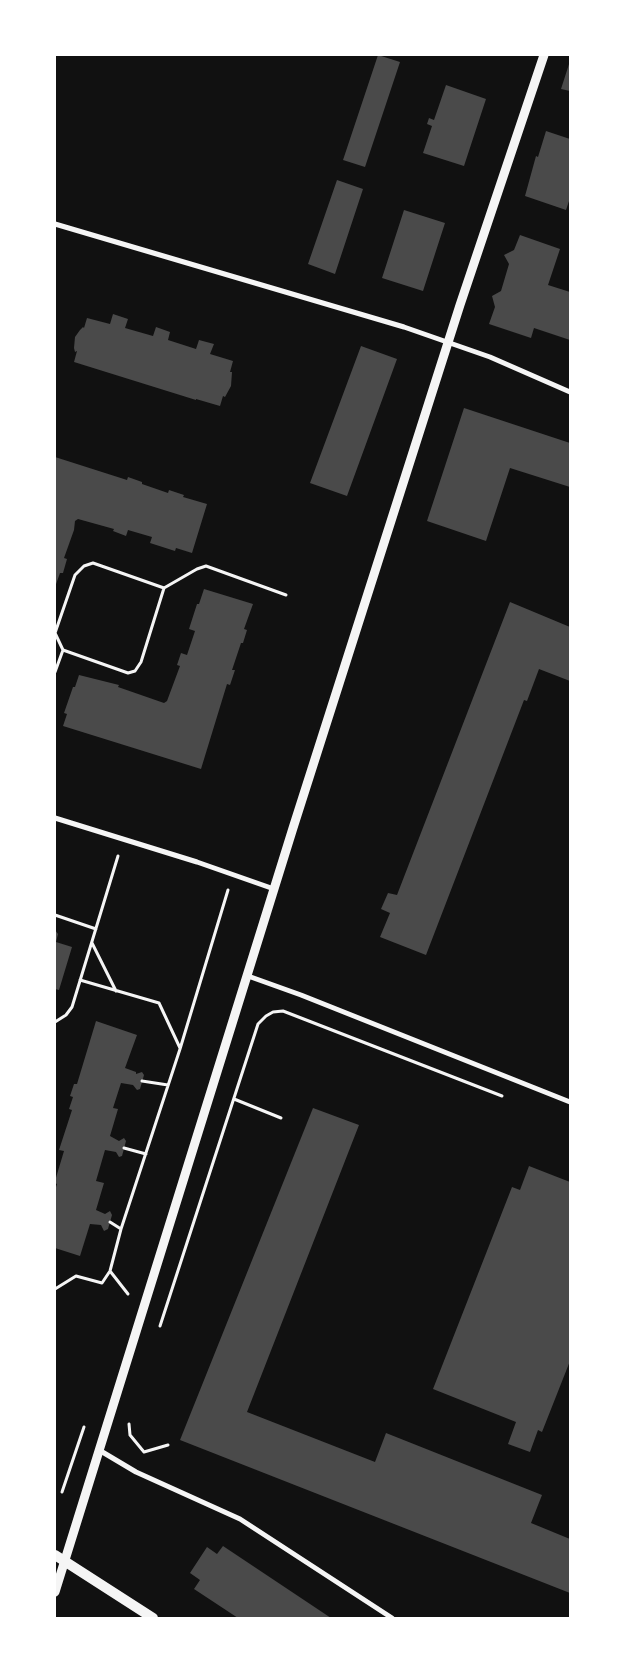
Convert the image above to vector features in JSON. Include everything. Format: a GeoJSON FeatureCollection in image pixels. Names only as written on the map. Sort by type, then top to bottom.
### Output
{"type":"FeatureCollection","features":[{"type":"Feature","properties":{"kind":"main road"},"geometry":{"type":"LineString","coordinates":[[55,1554],[153,1618]]}},
{"type":"Feature","properties":{"kind":"street"},"geometry":{"type":"LineString","coordinates":[[55,1592],[274,889],[448,343],[544,55]]}},
{"type":"Feature","properties":{"kind":"street"},"geometry":{"type":"LineString","coordinates":[[55,224],[404,327],[490,357],[570,392]]}},
{"type":"Feature","properties":{"kind":"street"},"geometry":{"type":"LineString","coordinates":[[55,818],[197,862],[274,889]]}},
{"type":"Feature","properties":{"kind":"street"},"geometry":{"type":"LineString","coordinates":[[248,976],[302,995],[570,1102]]}},
{"type":"Feature","properties":{"kind":"street"},"geometry":{"type":"LineString","coordinates":[[99,1450],[136,1472],[240,1519],[392,1618]]}},
{"type":"Feature","properties":{"kind":"path"},"geometry":{"type":"LineString","coordinates":[[55,672],[63,650],[55,633],[75,575],[84,566],[93,563],[164,588]]}},
{"type":"Feature","properties":{"kind":"path"},"geometry":{"type":"LineString","coordinates":[[63,650],[128,673],[135,671],[141,662],[164,588],[197,569],[206,566],[286,595]]}},
{"type":"Feature","properties":{"kind":"path"},"geometry":{"type":"LineString","coordinates":[[55,1022],[66,1015],[72,1007],[119,853],[130,842]]}},
{"type":"Feature","properties":{"kind":"path"},"geometry":{"type":"LineString","coordinates":[[55,1289],[76,1276],[102,1283],[110,1271],[121,1229],[180,1049],[226,899]]}},
{"type":"Feature","properties":{"kind":"path"},"geometry":{"type":"LineString","coordinates":[[55,915],[96,929]]}},
{"type":"Feature","properties":{"kind":"path"},"geometry":{"type":"LineString","coordinates":[[92,943],[116,991]]}},
{"type":"Feature","properties":{"kind":"path"},"geometry":{"type":"LineString","coordinates":[[80,980],[159,1003],[180,1049]]}},
{"type":"Feature","properties":{"kind":"path"},"geometry":{"type":"LineString","coordinates":[[159,1331],[258,1024],[266,1016],[273,1012],[283,1011],[506,1097]]}},
{"type":"Feature","properties":{"kind":"path"},"geometry":{"type":"LineString","coordinates":[[142,1082],[168,1085]]}},
{"type":"Feature","properties":{"kind":"path"},"geometry":{"type":"LineString","coordinates":[[234,1099],[282,1118]]}},
{"type":"Feature","properties":{"kind":"path"},"geometry":{"type":"LineString","coordinates":[[124,1148],[146,1154]]}},
{"type":"Feature","properties":{"kind":"path"},"geometry":{"type":"LineString","coordinates":[[110,1222],[121,1229]]}},
{"type":"Feature","properties":{"kind":"path"},"geometry":{"type":"LineString","coordinates":[[110,1271],[130,1296]]}},
{"type":"Feature","properties":{"kind":"path"},"geometry":{"type":"LineString","coordinates":[[129,1424],[130,1435],[144,1452],[168,1445]]}},
{"type":"Feature","properties":{"kind":"path"},"geometry":{"type":"LineString","coordinates":[[62,1492],[84,1427]]}},
{"type":"Feature","properties":{"kind":"building"},"geometry":{"type":"Polygon","coordinates":[[[378,55],[400,62],[365,167],[343,160],[378,55]]]}},
{"type":"Feature","properties":{"kind":"building"},"geometry":{"type":"Polygon","coordinates":[[[570,61],[570,91],[561,89],[570,61]]]}},
{"type":"Feature","properties":{"kind":"building"},"geometry":{"type":"Polygon","coordinates":[[[446,85],[486,99],[464,166],[423,153],[432,126],[427,124],[429,118],[434,120],[446,85]]]}},
{"type":"Feature","properties":{"kind":"building"},"geometry":{"type":"Polygon","coordinates":[[[546,131],[570,139],[570,198],[566,210],[525,196],[536,156],[538,157],[546,131]]]}},
{"type":"Feature","properties":{"kind":"building"},"geometry":{"type":"Polygon","coordinates":[[[337,180],[363,189],[335,274],[308,264],[337,180]]]}},
{"type":"Feature","properties":{"kind":"building"},"geometry":{"type":"Polygon","coordinates":[[[404,210],[445,223],[423,291],[382,278],[404,210]]]}},
{"type":"Feature","properties":{"kind":"building"},"geometry":{"type":"Polygon","coordinates":[[[520,235],[560,249],[548,285],[570,292],[570,340],[534,328],[531,338],[489,324],[495,307],[492,296],[501,291],[509,264],[504,255],[514,250],[520,235]]]}},
{"type":"Feature","properties":{"kind":"building"},"geometry":{"type":"Polygon","coordinates":[[[113,314],[128,319],[125,328],[153,336],[156,327],[170,332],[168,340],[196,349],[199,340],[214,344],[210,354],[233,361],[230,372],[232,372],[231,386],[225,397],[223,396],[220,406],[74,362],[77,351],[75,352],[74,348],[75,337],[84,328],[87,318],[110,324],[113,314]]]}},
{"type":"Feature","properties":{"kind":"building"},"geometry":{"type":"Polygon","coordinates":[[[361,346],[397,359],[347,496],[310,483],[361,346]]]}},
{"type":"Feature","properties":{"kind":"building"},"geometry":{"type":"Polygon","coordinates":[[[464,408],[570,443],[570,487],[510,468],[486,541],[427,521],[464,408]]]}},
{"type":"Feature","properties":{"kind":"building"},"geometry":{"type":"Polygon","coordinates":[[[55,457],[127,480],[128,477],[168,493],[169,490],[184,495],[183,497],[207,504],[192,553],[176,548],[175,551],[150,543],[152,537],[128,530],[126,536],[113,531],[114,529],[78,519],[75,521],[74,530],[64,558],[67,559],[63,573],[60,573],[55,587],[55,457]]]}},
{"type":"Feature","properties":{"kind":"building"},"geometry":{"type":"Polygon","coordinates":[[[204,589],[253,604],[244,629],[247,630],[243,643],[241,643],[232,670],[235,670],[230,685],[227,684],[201,769],[63,726],[67,714],[64,713],[79,675],[119,685],[118,687],[164,703],[167,701],[180,666],[177,665],[181,653],[187,655],[195,631],[189,629],[204,589]]]}},
{"type":"Feature","properties":{"kind":"building"},"geometry":{"type":"Polygon","coordinates":[[[510,602],[570,627],[570,681],[539,669],[527,701],[524,700],[426,955],[380,937],[390,913],[381,909],[388,893],[397,895],[510,602]]]}},
{"type":"Feature","properties":{"kind":"building"},"geometry":{"type":"Polygon","coordinates":[[[55,930],[58,934],[56,942],[72,947],[59,990],[55,989],[55,930]]]}},
{"type":"Feature","properties":{"kind":"building"},"geometry":{"type":"Polygon","coordinates":[[[96,1021],[137,1035],[125,1068],[136,1072],[136,1074],[142,1072],[144,1075],[140,1089],[137,1090],[133,1085],[121,1083],[113,1108],[118,1109],[110,1136],[119,1141],[124,1138],[126,1141],[122,1156],[119,1157],[116,1152],[105,1150],[96,1181],[104,1183],[96,1210],[105,1214],[110,1211],[112,1215],[108,1229],[104,1231],[101,1225],[90,1224],[80,1256],[55,1248],[55,1190],[57,1184],[55,1181],[64,1151],[59,1150],[72,1110],[69,1109],[73,1097],[70,1096],[74,1084],[77,1084],[96,1021]]]}},
{"type":"Feature","properties":{"kind":"building"},"geometry":{"type":"Polygon","coordinates":[[[313,1108],[359,1125],[247,1412],[375,1462],[386,1433],[542,1495],[531,1523],[570,1539],[570,1593],[180,1440],[313,1108]]]}},
{"type":"Feature","properties":{"kind":"building"},"geometry":{"type":"Polygon","coordinates":[[[529,1166],[570,1182],[570,1361],[542,1432],[538,1430],[530,1452],[508,1444],[516,1422],[433,1389],[512,1187],[520,1190],[529,1166]]]}},
{"type":"Feature","properties":{"kind":"building"},"geometry":{"type":"Polygon","coordinates":[[[223,1546],[331,1618],[238,1618],[194,1589],[200,1580],[190,1573],[207,1547],[217,1554],[223,1546]]]}}]}
